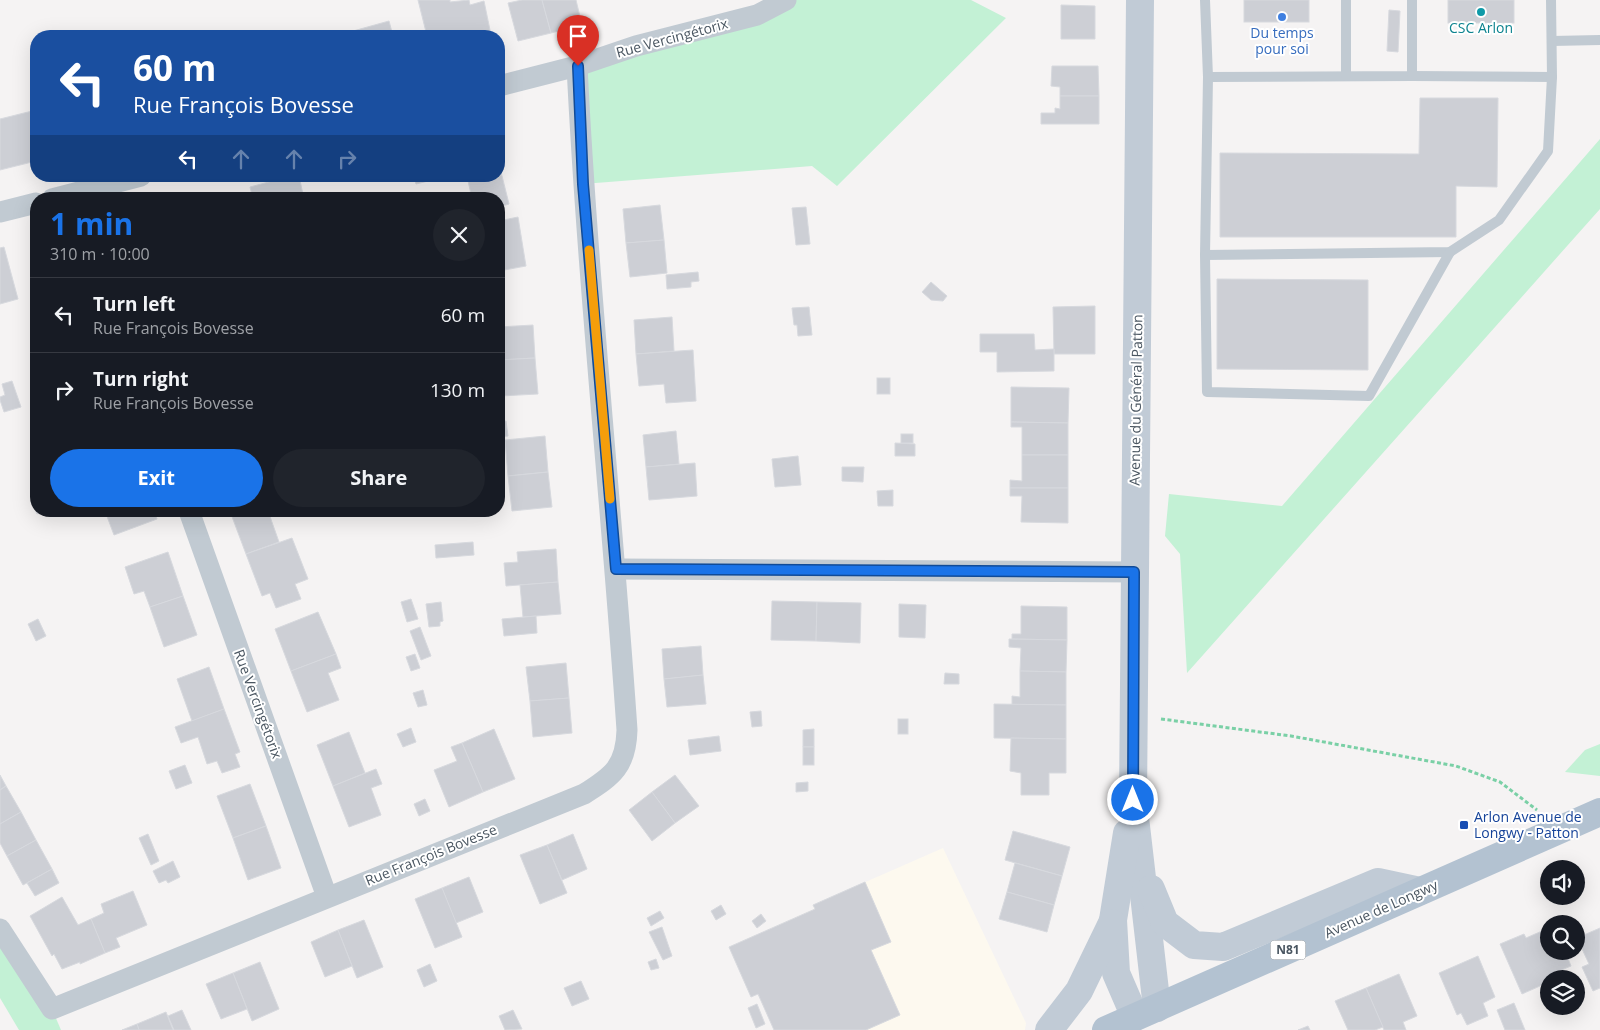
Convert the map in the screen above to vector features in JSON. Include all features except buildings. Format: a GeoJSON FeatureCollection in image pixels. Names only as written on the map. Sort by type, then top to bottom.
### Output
{"type":"FeatureCollection","features":[{"type":"Feature","properties":{"kind":"main road","name":"Avenue du Général Patton"},"geometry":{"type":"LineString","coordinates":[[1133,800],[1140,0]]}},
{"type":"Feature","properties":{"kind":"main road","name":"N81"},"geometry":{"type":"LineString","coordinates":[[1133,800],[1152,893],[1165,923],[1194,945],[1223,948],[1378,882],[1420,891]]}},
{"type":"Feature","properties":{"kind":"main road"},"geometry":{"type":"LineString","coordinates":[[1133,800],[1113,920],[1116,973],[1146,1013]]}},
{"type":"Feature","properties":{"kind":"main road"},"geometry":{"type":"LineString","coordinates":[[1133,800],[1146,1013]]}},
{"type":"Feature","properties":{"kind":"main road","name":"Avenue de Longwy"},"geometry":{"type":"LineString","coordinates":[[1106,1030],[1600,812]]}},
{"type":"Feature","properties":{"kind":"main road"},"geometry":{"type":"LineString","coordinates":[[1049,1030],[1079,991],[1113,920]]}},
{"type":"Feature","properties":{"kind":"street","name":"Rue Vercingétorix"},"geometry":{"type":"LineString","coordinates":[[505,84],[578,66],[636,46],[757,15],[786,0]]}},
{"type":"Feature","properties":{"kind":"street","name":"Rue François Bovesse"},"geometry":{"type":"LineString","coordinates":[[0,929],[52,1009],[584,794],[605,781],[619,767],[627,749],[628,730],[584,194],[578,66]]}},
{"type":"Feature","properties":{"kind":"street"},"geometry":{"type":"LineString","coordinates":[[88,192],[121,182]]}},
{"type":"Feature","properties":{"kind":"street"},"geometry":{"type":"LineString","coordinates":[[0,212],[30,204]]}},
{"type":"Feature","properties":{"kind":"street","name":"Rue Vercingétorix"},"geometry":{"type":"LineString","coordinates":[[191,517],[327,897]]}},
{"type":"Feature","properties":{"kind":"street"},"geometry":{"type":"LineString","coordinates":[[616,569],[1134,572]]}},
{"type":"Feature","properties":{"kind":"lane"},"geometry":{"type":"LineString","coordinates":[[1205,0],[1208,77],[1205,255],[1206,392],[1369,396],[1450,252],[1499,220],[1548,151],[1552,77],[1551,0]]}},
{"type":"Feature","properties":{"kind":"lane"},"geometry":{"type":"LineString","coordinates":[[1346,0],[1346,76]]}},
{"type":"Feature","properties":{"kind":"lane"},"geometry":{"type":"LineString","coordinates":[[1412,0],[1412,76]]}},
{"type":"Feature","properties":{"kind":"lane"},"geometry":{"type":"LineString","coordinates":[[1552,41],[1600,40]]}},
{"type":"Feature","properties":{"kind":"lane"},"geometry":{"type":"LineString","coordinates":[[1208,77],[1552,77]]}},
{"type":"Feature","properties":{"kind":"lane"},"geometry":{"type":"LineString","coordinates":[[1205,255],[1450,252]]}},
{"type":"Feature","properties":{"kind":"path"},"geometry":{"type":"LineString","coordinates":[[1133,717],[1190,721],[1291,736],[1456,766],[1500,782],[1562,829]]}},
{"type":"Feature","properties":{"kind":"shaded area"},"geometry":{"type":"Polygon","coordinates":[[[943,848],[1026,1023],[1025,1030],[774,1030],[758,994],[751,997],[729,947],[814,909],[813,905],[943,848]]]}},
{"type":"Feature","properties":{"kind":"green space"},"geometry":{"type":"Polygon","coordinates":[[[786,0],[971,0],[1006,18],[837,186],[812,166],[583,184],[577,66],[786,0]]]}},
{"type":"Feature","properties":{"kind":"green space"},"geometry":{"type":"Polygon","coordinates":[[[1600,139],[1600,209],[1187,673],[1180,554],[1165,536],[1169,494],[1282,506],[1600,139]]]}},
{"type":"Feature","properties":{"kind":"green space"},"geometry":{"type":"Polygon","coordinates":[[[1600,744],[1600,776],[1565,772],[1585,750],[1600,744]]]}},
{"type":"Feature","properties":{"kind":"green space"},"geometry":{"type":"Polygon","coordinates":[[[0,929],[52,1009],[61,1030],[19,1030],[0,998],[0,929]]]}},
{"type":"Feature","properties":{"kind":"slow traffic"},"geometry":{"type":"LineString","coordinates":[[589,250],[610,499]]}},
{"type":"Feature","properties":{"kind":"place","name":"CSC Arlon"},"geometry":{"type":"Point","coordinates":[1481,12]}},
{"type":"Feature","properties":{"kind":"place","name":"Du temps pour soi"},"geometry":{"type":"Point","coordinates":[1282,17]}},
{"type":"Feature","properties":{"kind":"place","name":"Arlon Avenue de Longwy - Patton"},"geometry":{"type":"Point","coordinates":[1464,825]}},
{"type":"Feature","properties":{"kind":"route"},"geometry":{"type":"LineString","coordinates":[[578,66],[583,184],[616,569],[1134,572],[1133,800]]}}]}
